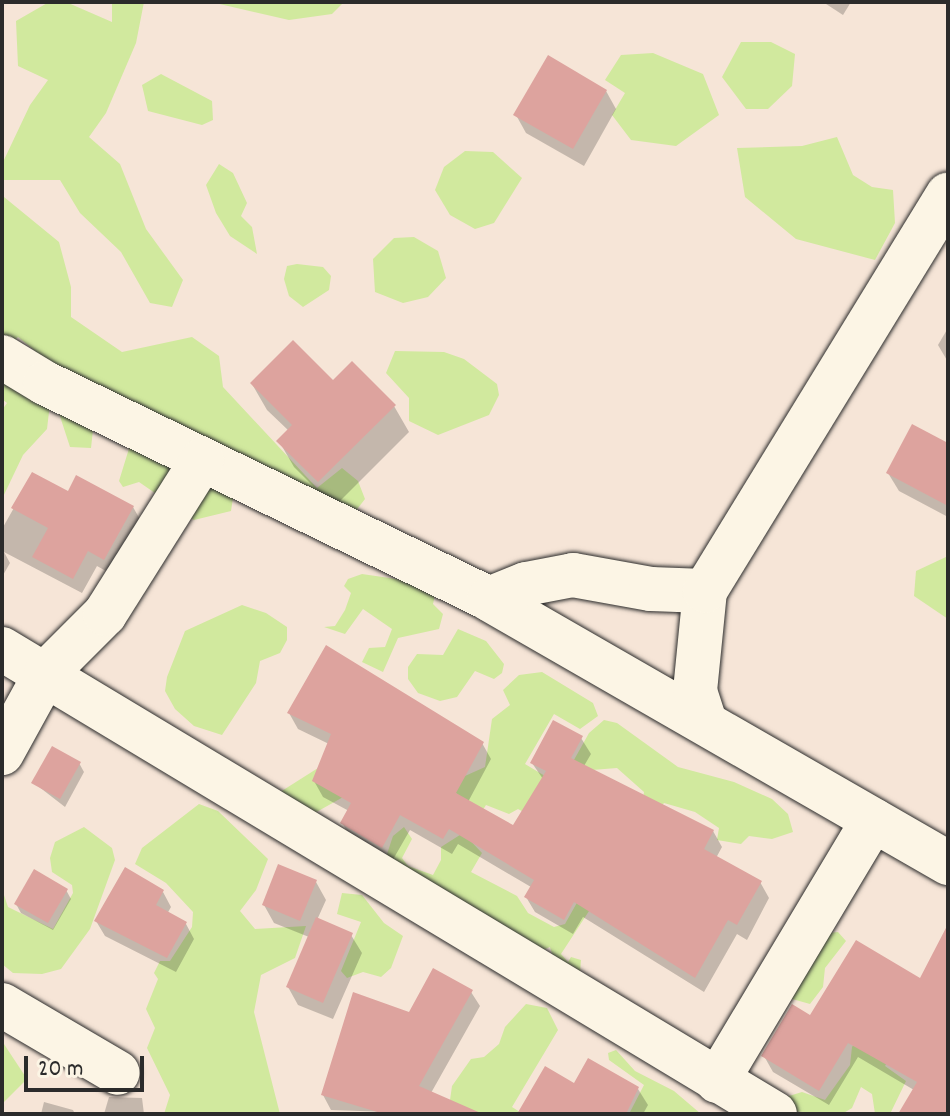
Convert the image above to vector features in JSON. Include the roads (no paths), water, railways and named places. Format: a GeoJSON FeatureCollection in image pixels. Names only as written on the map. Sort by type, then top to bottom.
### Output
{"type":"FeatureCollection","features":[{"type":"Feature","properties":{"kind":"street"},"geometry":{"type":"LineString","coordinates":[[705,722],[695,691],[695,656],[705,591],[948,194]]}},
{"type":"Feature","properties":{"kind":"street"},"geometry":{"type":"LineString","coordinates":[[2,357],[202,460],[489,599],[948,863]]}},
{"type":"Feature","properties":{"kind":"street"},"geometry":{"type":"LineString","coordinates":[[2,753],[46,673],[105,614],[202,460]]}},
{"type":"Feature","properties":{"kind":"street"},"geometry":{"type":"LineString","coordinates":[[489,599],[526,584],[573,575],[651,589],[705,591]]}},
{"type":"Feature","properties":{"kind":"street"},"geometry":{"type":"LineString","coordinates":[[2,649],[775,1114]]}},
{"type":"Feature","properties":{"kind":"street"},"geometry":{"type":"LineString","coordinates":[[717,1081],[873,820]]}},
{"type":"Feature","properties":{"kind":"street"},"geometry":{"type":"LineString","coordinates":[[2,1005],[118,1073]]}}]}
